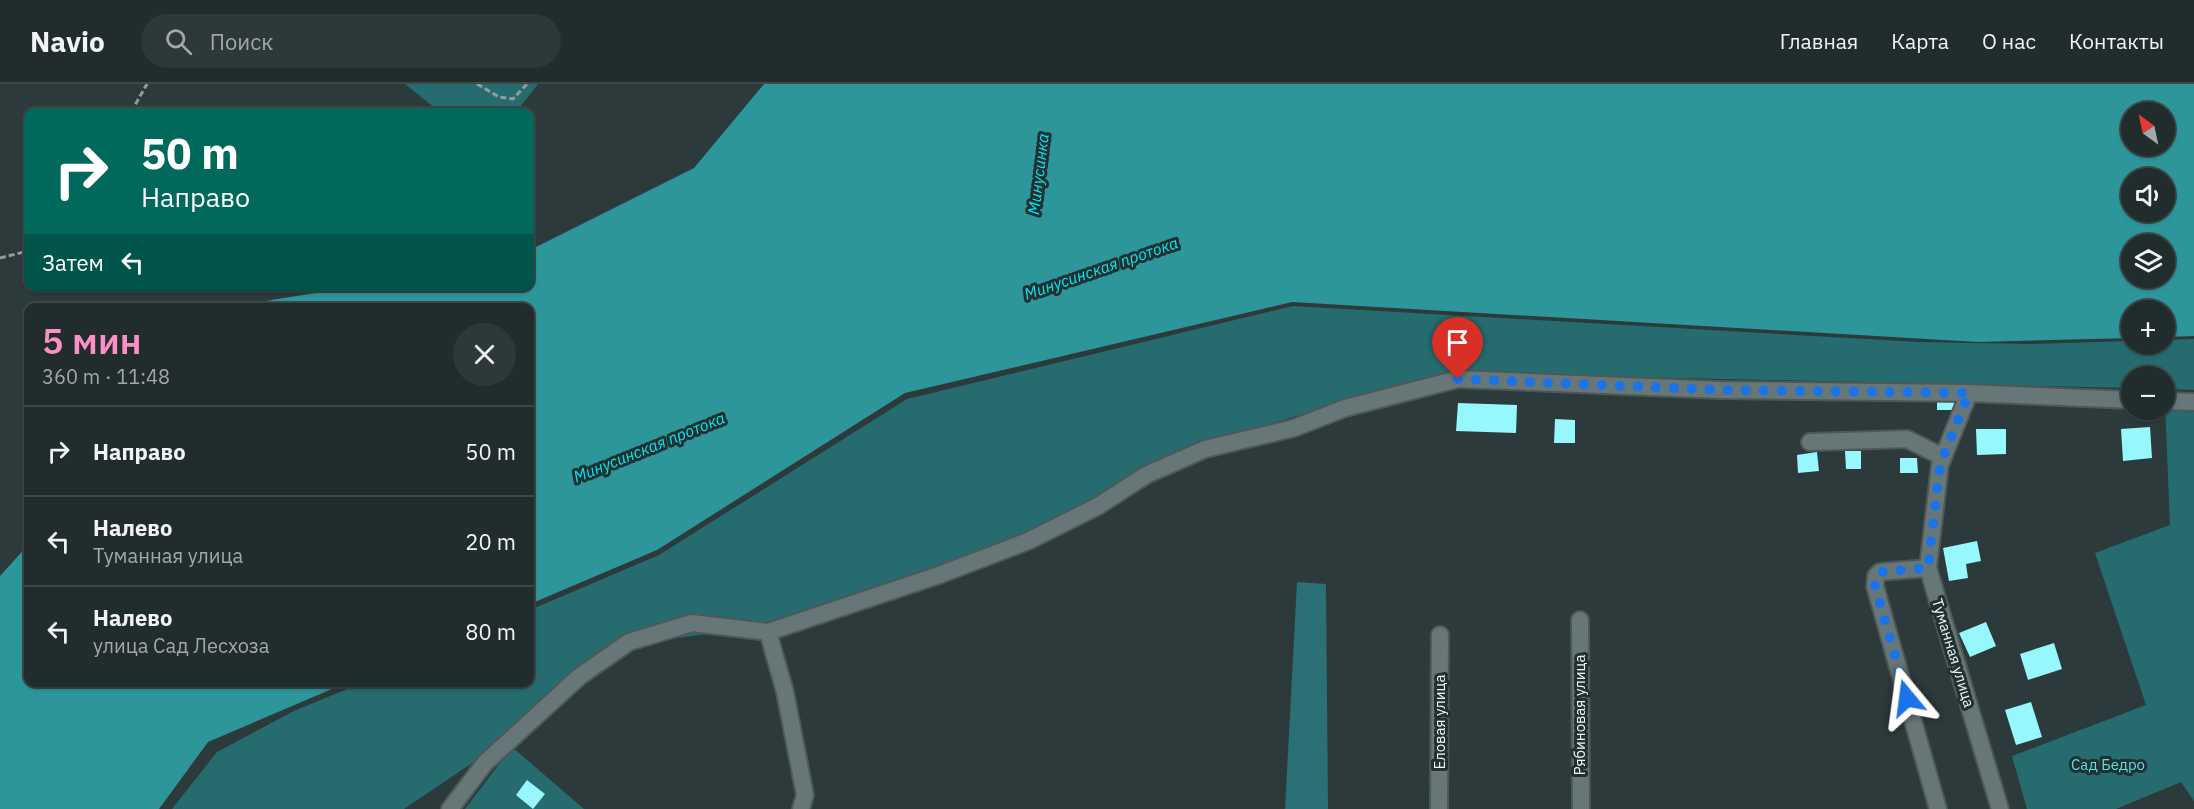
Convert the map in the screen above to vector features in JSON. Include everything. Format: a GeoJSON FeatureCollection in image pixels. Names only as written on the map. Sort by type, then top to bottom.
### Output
{"type":"FeatureCollection","features":[{"type":"Feature","properties":{"kind":"street"},"geometry":{"type":"LineString","coordinates":[[450,809],[485,764],[580,676],[629,642],[692,623],[768,632],[939,575],[1028,541],[1098,506],[1146,475],[1205,449],[1294,429],[1345,408],[1458,379],[1720,390],[1969,393],[2121,400]]}},
{"type":"Feature","properties":{"kind":"street","name":"Туманная улица"},"geometry":{"type":"LineString","coordinates":[[1969,393],[1941,462],[1928,568],[2000,809]]}},
{"type":"Feature","properties":{"kind":"street"},"geometry":{"type":"LineString","coordinates":[[2175,401],[2194,402]]}},
{"type":"Feature","properties":{"kind":"street"},"geometry":{"type":"LineString","coordinates":[[1810,441],[1907,439],[1939,455],[1941,462]]}},
{"type":"Feature","properties":{"kind":"street"},"geometry":{"type":"LineString","coordinates":[[1928,568],[1880,572],[1876,576],[1875,586],[1938,809]]}},
{"type":"Feature","properties":{"kind":"street","name":"Рябиновая улица"},"geometry":{"type":"LineString","coordinates":[[1580,620],[1581,809]]}},
{"type":"Feature","properties":{"kind":"street"},"geometry":{"type":"LineString","coordinates":[[768,632],[785,692],[801,772],[805,795],[801,809]]}},
{"type":"Feature","properties":{"kind":"street","name":"Еловая улица"},"geometry":{"type":"LineString","coordinates":[[1439,809],[1440,635]]}},
{"type":"Feature","properties":{"kind":"path"},"geometry":{"type":"LineString","coordinates":[[133,108],[147,84]]}},
{"type":"Feature","properties":{"kind":"path"},"geometry":{"type":"LineString","coordinates":[[477,84],[499,97],[513,99],[527,84]]}},
{"type":"Feature","properties":{"kind":"path"},"geometry":{"type":"LineString","coordinates":[[0,258],[24,252]]}},
{"type":"Feature","properties":{"kind":"green space"},"geometry":{"type":"Polygon","coordinates":[[[405,84],[538,84],[519,108],[435,108],[405,84]]]}},
{"type":"Feature","properties":{"kind":"green space"},"geometry":{"type":"Polygon","coordinates":[[[1293,306],[1918,342],[2030,344],[2121,341],[2121,354],[2175,354],[2175,340],[2194,339],[2194,390],[2175,389],[2175,366],[2121,366],[2121,388],[1459,373],[1363,396],[1167,455],[1064,517],[914,579],[769,625],[635,644],[493,749],[404,809],[172,809],[217,752],[294,711],[352,687],[534,687],[534,608],[659,555],[907,399],[1293,306]]]}},
{"type":"Feature","properties":{"kind":"green space","name":"Сад Бедро"},"geometry":{"type":"Polygon","coordinates":[[[2175,404],[2194,404],[2194,801],[2181,782],[2116,809],[2027,809],[2012,756],[2146,705],[2095,553],[2170,525],[2166,420],[2175,420],[2175,404]]]}},
{"type":"Feature","properties":{"kind":"green space"},"geometry":{"type":"Polygon","coordinates":[[[512,747],[584,809],[465,809],[512,747]]]}},
{"type":"Feature","properties":{"kind":"shaded area"},"geometry":{"type":"Polygon","coordinates":[[[1297,582],[1326,584],[1328,809],[1285,809],[1297,582]]]}},
{"type":"Feature","properties":{"kind":"water"},"geometry":{"type":"Polygon","coordinates":[[[764,84],[2194,84],[2194,336],[2175,337],[2175,300],[2121,300],[2121,338],[1978,342],[1292,302],[905,393],[657,550],[534,602],[534,303],[258,303],[328,291],[534,291],[534,248],[694,168],[764,84]]]}},
{"type":"Feature","properties":{"kind":"water"},"geometry":{"type":"Polygon","coordinates":[[[24,549],[24,687],[337,687],[208,742],[159,809],[0,809],[0,576],[24,549]]]}},
{"type":"Feature","properties":{"kind":"building"},"geometry":{"type":"Polygon","coordinates":[[[1937,395],[1954,395],[1955,410],[1937,410],[1937,395]]]}},
{"type":"Feature","properties":{"kind":"building"},"geometry":{"type":"Polygon","coordinates":[[[1458,403],[1517,405],[1516,433],[1456,431],[1458,403]]]}},
{"type":"Feature","properties":{"kind":"building"},"geometry":{"type":"Polygon","coordinates":[[[1555,419],[1575,420],[1575,443],[1554,443],[1555,419]]]}},
{"type":"Feature","properties":{"kind":"building"},"geometry":{"type":"Polygon","coordinates":[[[2150,427],[2152,458],[2123,461],[2121,429],[2150,427]]]}},
{"type":"Feature","properties":{"kind":"building"},"geometry":{"type":"Polygon","coordinates":[[[1976,429],[2006,429],[2006,454],[1977,455],[1976,429]]]}},
{"type":"Feature","properties":{"kind":"building"},"geometry":{"type":"Polygon","coordinates":[[[1845,451],[1861,451],[1861,469],[1846,469],[1845,451]]]}},
{"type":"Feature","properties":{"kind":"building"},"geometry":{"type":"Polygon","coordinates":[[[1817,452],[1819,471],[1798,473],[1797,455],[1817,452]]]}},
{"type":"Feature","properties":{"kind":"building"},"geometry":{"type":"Polygon","coordinates":[[[1900,458],[1917,458],[1918,473],[1900,473],[1900,458]]]}},
{"type":"Feature","properties":{"kind":"building"},"geometry":{"type":"Polygon","coordinates":[[[1977,541],[1981,561],[1966,564],[1968,578],[1949,581],[1943,548],[1977,541]]]}},
{"type":"Feature","properties":{"kind":"building"},"geometry":{"type":"Polygon","coordinates":[[[1986,622],[1996,646],[1970,657],[1959,633],[1986,622]]]}},
{"type":"Feature","properties":{"kind":"building"},"geometry":{"type":"Polygon","coordinates":[[[2054,643],[2062,669],[2028,680],[2020,654],[2054,643]]]}},
{"type":"Feature","properties":{"kind":"building"},"geometry":{"type":"Polygon","coordinates":[[[2031,702],[2042,737],[2016,745],[2005,710],[2031,702]]]}},
{"type":"Feature","properties":{"kind":"building"},"geometry":{"type":"Polygon","coordinates":[[[527,780],[545,794],[533,809],[516,795],[527,780]]]}},
{"type":"Feature","properties":{"kind":"route"},"geometry":{"type":"LineString","coordinates":[[1458,379],[1720,390],[1969,393],[1940,465],[1928,568],[1880,572],[1876,576],[1875,586],[1907,698]]}},
{"type":"Feature","properties":{"kind":"water label","name":"Минусинка"},"geometry":{"type":"Point","coordinates":[1038,174]}},
{"type":"Feature","properties":{"kind":"water label","name":"Минусинская протока"},"geometry":{"type":"Point","coordinates":[1101,268]}},
{"type":"Feature","properties":{"kind":"water label","name":"Минусинская протока"},"geometry":{"type":"Point","coordinates":[649,447]}}]}
